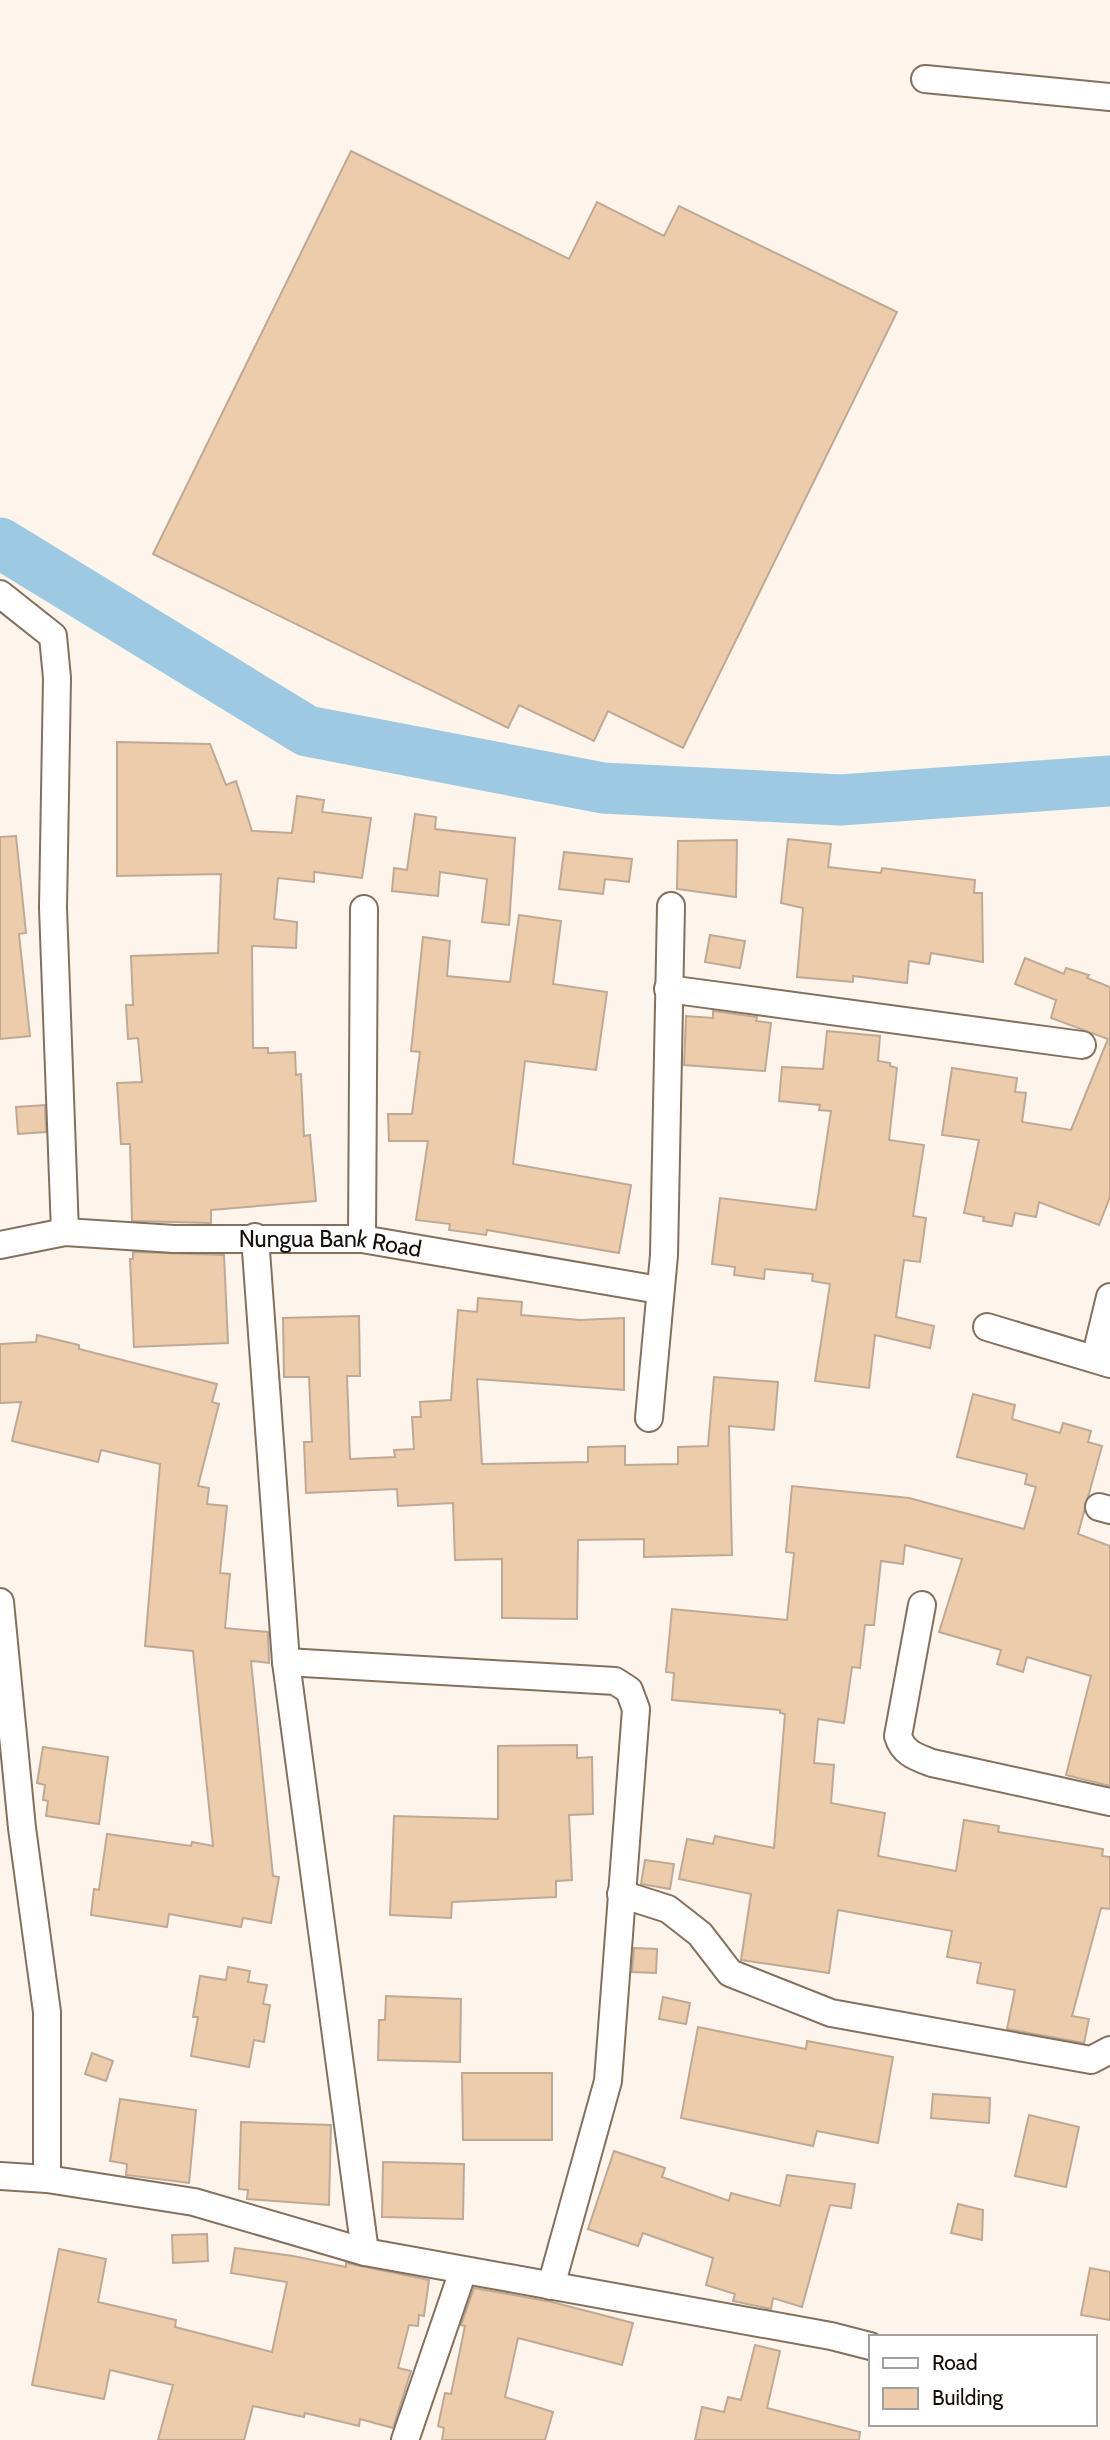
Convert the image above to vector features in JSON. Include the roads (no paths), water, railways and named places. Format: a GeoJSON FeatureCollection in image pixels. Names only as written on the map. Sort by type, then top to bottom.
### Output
{"type":"FeatureCollection","features":[{"type":"Feature","properties":{"kind":"street"},"geometry":{"type":"LineString","coordinates":[[925,79],[1110,97]]}},
{"type":"Feature","properties":{"kind":"street"},"geometry":{"type":"LineString","coordinates":[[0,594],[53,636],[57,678],[53,908],[65,1232]]}},
{"type":"Feature","properties":{"kind":"street"},"geometry":{"type":"LineString","coordinates":[[649,1418],[664,1255],[671,906]]}},
{"type":"Feature","properties":{"kind":"street"},"geometry":{"type":"LineString","coordinates":[[362,1239],[364,909]]}},
{"type":"Feature","properties":{"kind":"street"},"geometry":{"type":"LineString","coordinates":[[668,989],[1082,1045]]}},
{"type":"Feature","properties":{"kind":"street","name":"Nungua Bank Road"},"geometry":{"type":"LineString","coordinates":[[0,1245],[65,1232],[174,1239],[362,1239],[659,1290]]}},
{"type":"Feature","properties":{"kind":"street"},"geometry":{"type":"LineString","coordinates":[[255,1237],[286,1662],[365,2252]]}},
{"type":"Feature","properties":{"kind":"street"},"geometry":{"type":"LineString","coordinates":[[987,1327],[1102,1362],[1110,1297]]}},
{"type":"Feature","properties":{"kind":"street"},"geometry":{"type":"LineString","coordinates":[[0,1602],[22,1828],[47,2012],[47,2179]]}},
{"type":"Feature","properties":{"kind":"street"},"geometry":{"type":"LineString","coordinates":[[922,1605],[898,1736],[901,1745],[911,1755],[932,1763],[1110,1802]]}},
{"type":"Feature","properties":{"kind":"street"},"geometry":{"type":"LineString","coordinates":[[286,1662],[615,1681],[629,1690],[636,1709],[608,2081],[551,2286]]}},
{"type":"Feature","properties":{"kind":"street"},"geometry":{"type":"LineString","coordinates":[[621,1894],[668,1909],[700,1934],[730,1973],[831,2013],[1091,2060],[1110,2050]]}},
{"type":"Feature","properties":{"kind":"street"},"geometry":{"type":"LineString","coordinates":[[0,2176],[47,2179],[194,2202],[365,2252],[831,2336],[869,2346]]}},
{"type":"Feature","properties":{"kind":"street"},"geometry":{"type":"LineString","coordinates":[[405,2440],[463,2271]]}},
{"type":"Feature","properties":{"kind":"waterway"},"geometry":{"type":"LineString","coordinates":[[0,543],[307,731],[603,788],[840,800],[1110,781]]}}]}
